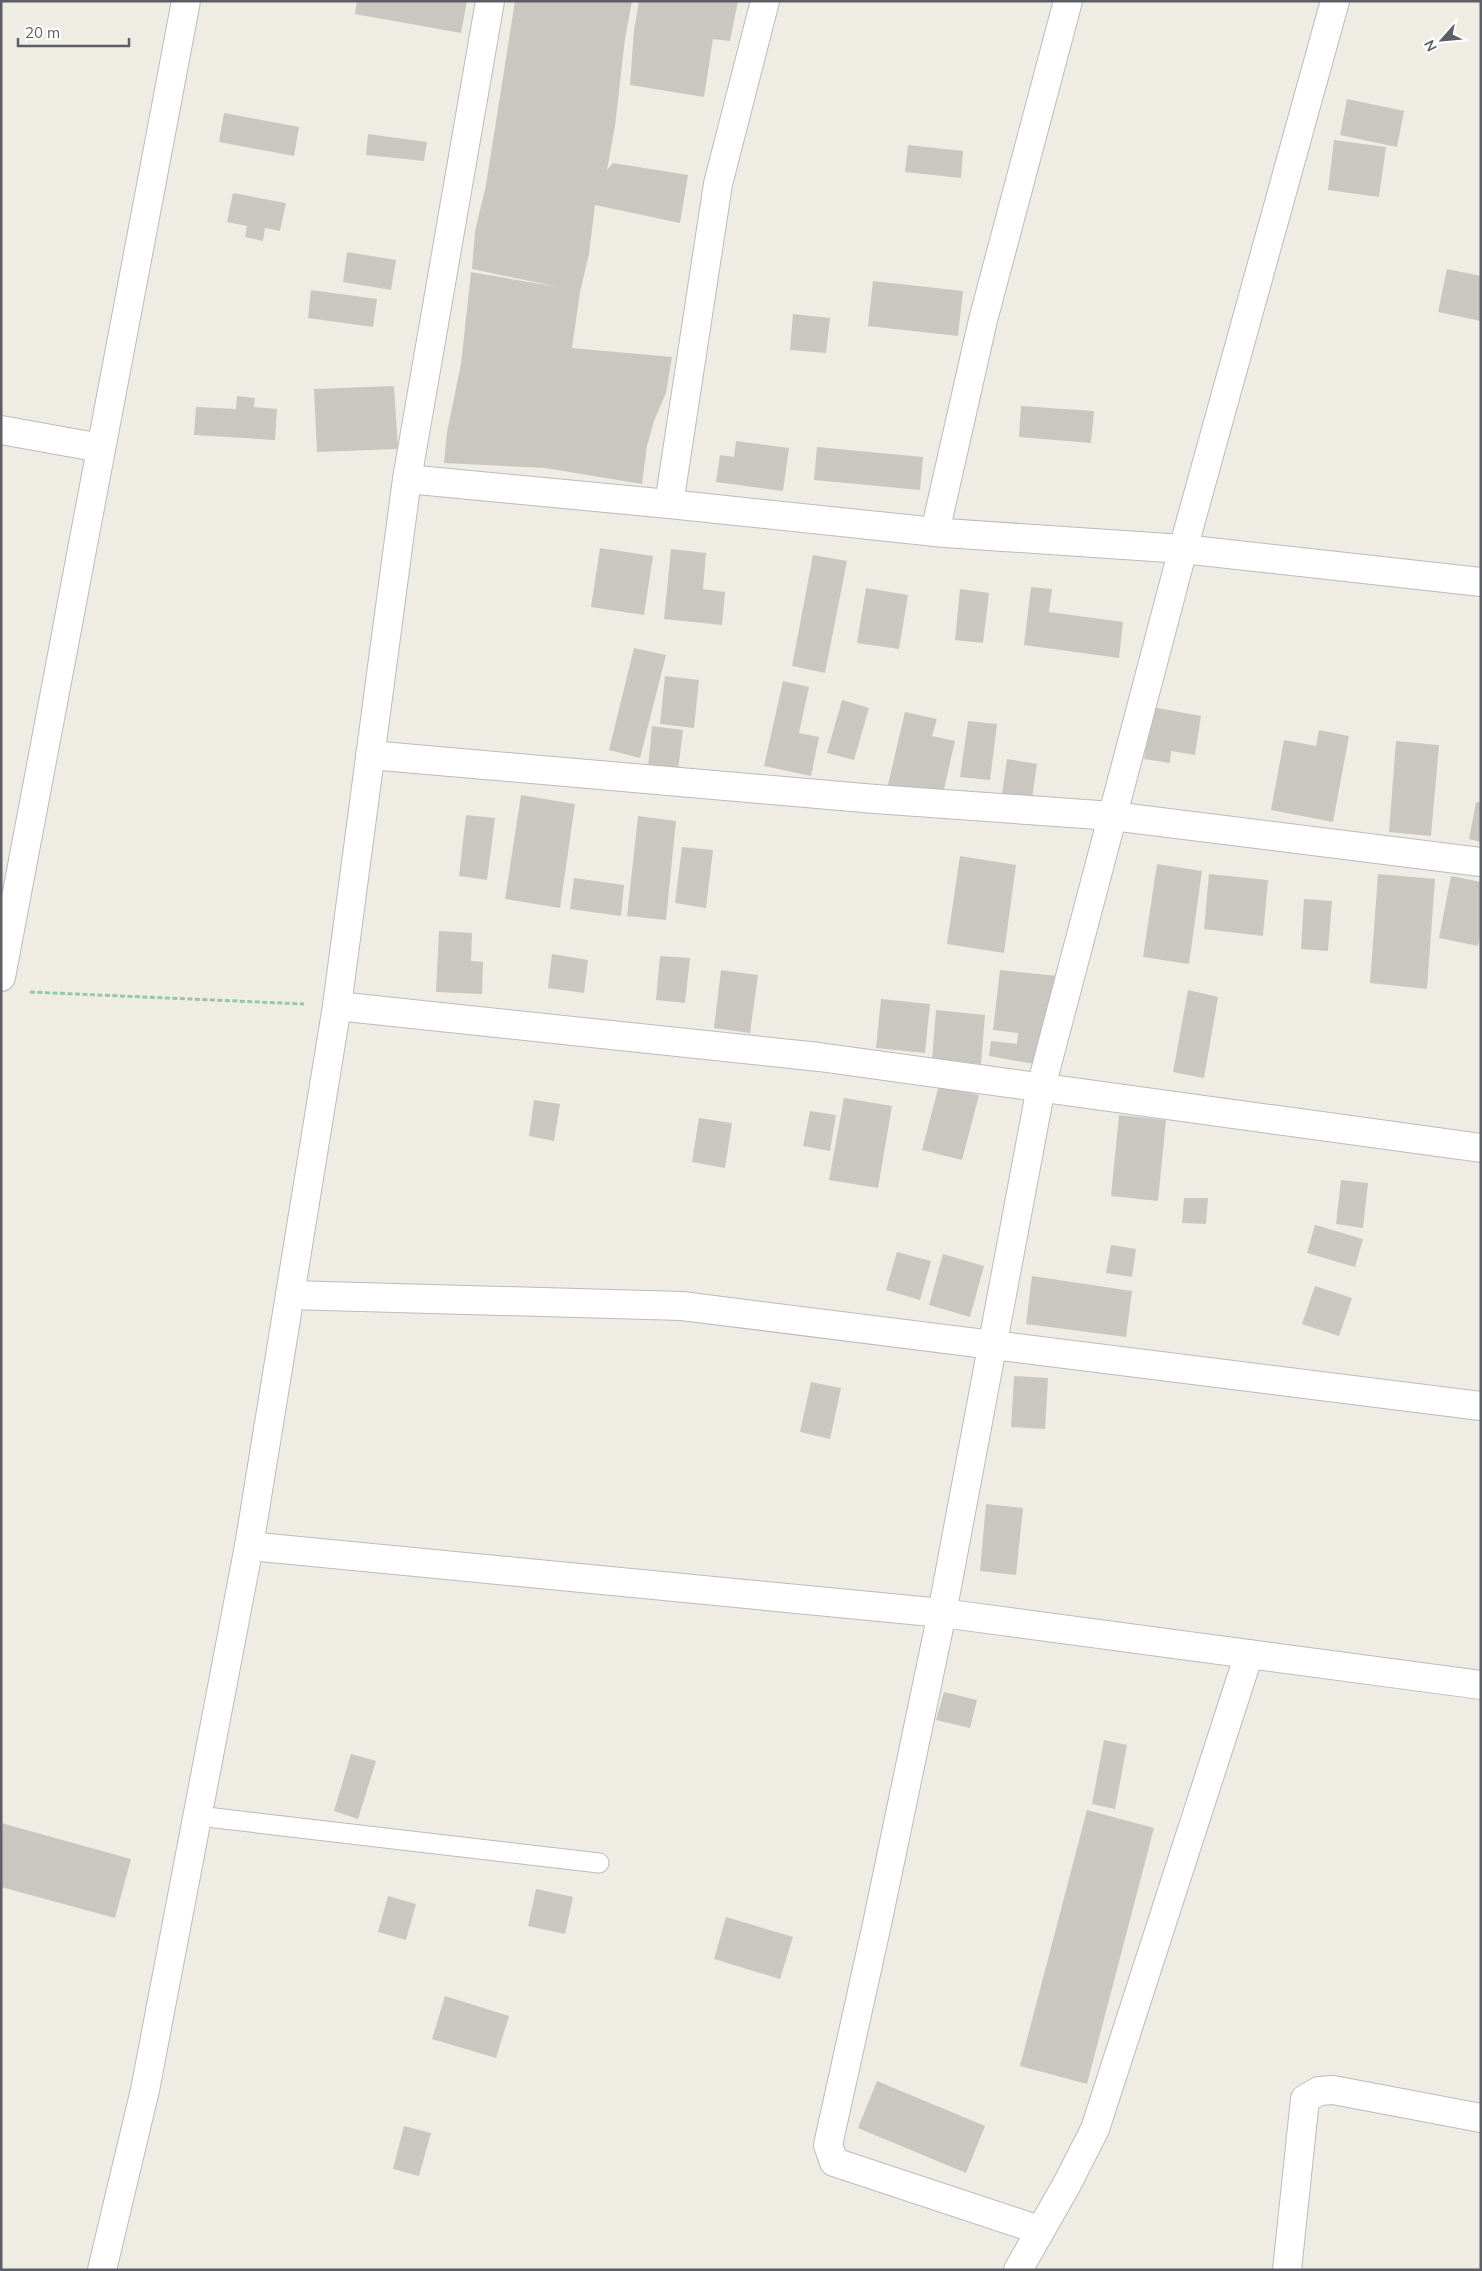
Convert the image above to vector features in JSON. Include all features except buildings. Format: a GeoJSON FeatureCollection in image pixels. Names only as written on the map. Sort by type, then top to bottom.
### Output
{"type":"FeatureCollection","features":[{"type":"Feature","properties":{"kind":"street"},"geometry":{"type":"LineString","coordinates":[[11,984],[7,913],[101,448],[186,1]]}},
{"type":"Feature","properties":{"kind":"street"},"geometry":{"type":"LineString","coordinates":[[102,2270],[145,2090],[249,1546],[337,1006],[407,479],[490,1]]}},
{"type":"Feature","properties":{"kind":"street"},"geometry":{"type":"LineString","coordinates":[[670,504],[718,184],[766,1]]}},
{"type":"Feature","properties":{"kind":"street"},"geometry":{"type":"LineString","coordinates":[[935,532],[983,320],[1068,1]]}},
{"type":"Feature","properties":{"kind":"street"},"geometry":{"type":"LineString","coordinates":[[1039,2230],[834,2162],[828,2145],[877,1924],[942,1613],[1041,1086],[1183,549],[1335,1]]}},
{"type":"Feature","properties":{"kind":"street"},"geometry":{"type":"LineString","coordinates":[[1,430],[101,448]]}},
{"type":"Feature","properties":{"kind":"street"},"geometry":{"type":"LineString","coordinates":[[407,479],[935,532],[1183,549],[1481,582]]}},
{"type":"Feature","properties":{"kind":"street"},"geometry":{"type":"LineString","coordinates":[[370,756],[875,799],[1112,816],[1481,862]]}},
{"type":"Feature","properties":{"kind":"street"},"geometry":{"type":"LineString","coordinates":[[337,1006],[819,1057],[1041,1086],[1481,1148]]}},
{"type":"Feature","properties":{"kind":"street"},"geometry":{"type":"LineString","coordinates":[[290,1295],[682,1306],[992,1347],[1481,1406]]}},
{"type":"Feature","properties":{"kind":"street"},"geometry":{"type":"LineString","coordinates":[[249,1546],[942,1613],[1481,1685]]}},
{"type":"Feature","properties":{"kind":"street"},"geometry":{"type":"LineString","coordinates":[[1018,2270],[1039,2230],[1067,2184],[1095,2129],[1249,1654]]}},
{"type":"Feature","properties":{"kind":"street"},"geometry":{"type":"LineString","coordinates":[[1287,2270],[1305,2099],[1319,2091],[1332,2090],[1481,2118]]}},
{"type":"Feature","properties":{"kind":"lane"},"geometry":{"type":"LineString","coordinates":[[198,1816],[599,1863]]}},
{"type":"Feature","properties":{"kind":"path"},"geometry":{"type":"LineString","coordinates":[[11,984],[337,1006]]}}]}
